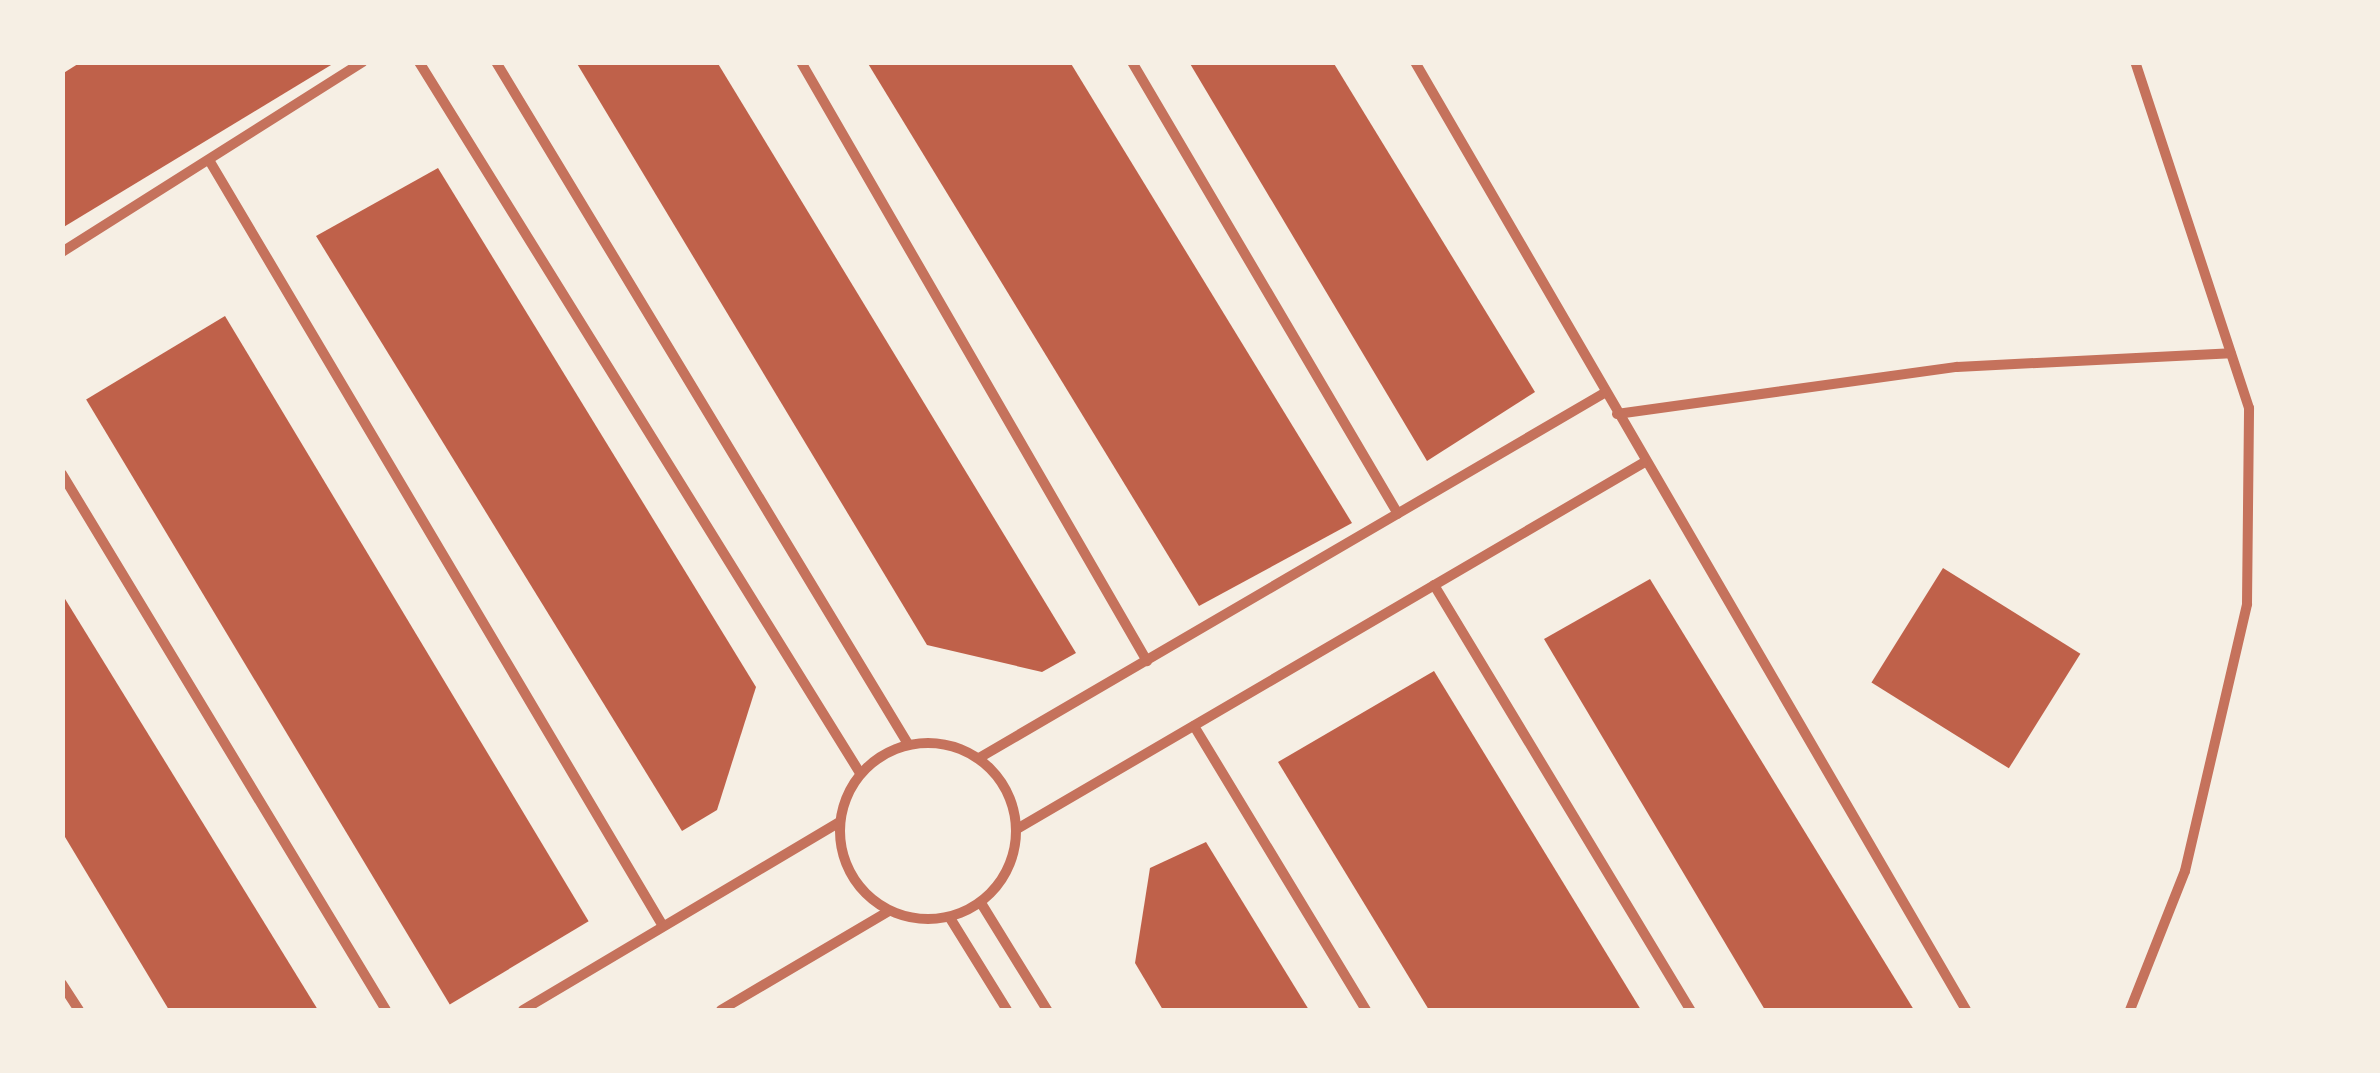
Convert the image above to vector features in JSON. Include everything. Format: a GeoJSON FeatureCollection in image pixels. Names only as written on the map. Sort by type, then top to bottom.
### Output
{"type":"FeatureCollection","features":[{"type":"Feature","properties":{"kind":"street"},"geometry":{"type":"LineString","coordinates":[[62,252],[363,62]]}},
{"type":"Feature","properties":{"kind":"street"},"geometry":{"type":"LineString","coordinates":[[419,62],[860,773]]}},
{"type":"Feature","properties":{"kind":"street"},"geometry":{"type":"LineString","coordinates":[[496,62],[908,744]]}},
{"type":"Feature","properties":{"kind":"street"},"geometry":{"type":"LineString","coordinates":[[801,62],[1147,661]]}},
{"type":"Feature","properties":{"kind":"street"},"geometry":{"type":"LineString","coordinates":[[1132,62],[1398,514]]}},
{"type":"Feature","properties":{"kind":"street"},"geometry":{"type":"LineString","coordinates":[[1415,62],[1643,462],[1966,1010]]}},
{"type":"Feature","properties":{"kind":"street"},"geometry":{"type":"LineString","coordinates":[[2130,1010],[2184,870],[2247,604],[2249,408],[2135,62]]}},
{"type":"Feature","properties":{"kind":"street"},"geometry":{"type":"LineString","coordinates":[[209,160],[663,926]]}},
{"type":"Feature","properties":{"kind":"street"},"geometry":{"type":"LineString","coordinates":[[1618,414],[1957,368],[2231,353]]}},
{"type":"Feature","properties":{"kind":"street"},"geometry":{"type":"LineString","coordinates":[[979,758],[1606,392]]}},
{"type":"Feature","properties":{"kind":"street"},"geometry":{"type":"LineString","coordinates":[[1017,829],[1643,462]]}},
{"type":"Feature","properties":{"kind":"street"},"geometry":{"type":"LineString","coordinates":[[62,474],[386,1010]]}},
{"type":"Feature","properties":{"kind":"street"},"geometry":{"type":"LineString","coordinates":[[1434,585],[1690,1010]]}},
{"type":"Feature","properties":{"kind":"street"},"geometry":{"type":"LineString","coordinates":[[1194,726],[1366,1010]]}},
{"type":"Feature","properties":{"kind":"street"},"geometry":{"type":"LineString","coordinates":[[908,744],[957,746],[979,758],[998,777],[1017,829],[1001,882],[981,902],[950,918],[918,920],[888,911],[860,889],[842,858],[839,822],[860,773],[908,744]]}},
{"type":"Feature","properties":{"kind":"street"},"geometry":{"type":"LineString","coordinates":[[523,1010],[839,822]]}},
{"type":"Feature","properties":{"kind":"street"},"geometry":{"type":"LineString","coordinates":[[981,902],[1047,1010]]}},
{"type":"Feature","properties":{"kind":"street"},"geometry":{"type":"LineString","coordinates":[[721,1010],[888,911]]}},
{"type":"Feature","properties":{"kind":"street"},"geometry":{"type":"LineString","coordinates":[[950,918],[1007,1010]]}},
{"type":"Feature","properties":{"kind":"street"},"geometry":{"type":"LineString","coordinates":[[62,984],[79,1010]]}},
{"type":"Feature","properties":{"kind":"building"},"geometry":{"type":"Polygon","coordinates":[[[81,62],[336,62],[62,228],[62,74],[81,62]]]}},
{"type":"Feature","properties":{"kind":"building"},"geometry":{"type":"Polygon","coordinates":[[[576,62],[717,62],[1076,653],[1042,672],[927,645],[576,62]]]}},
{"type":"Feature","properties":{"kind":"building"},"geometry":{"type":"Polygon","coordinates":[[[867,62],[1070,62],[1352,523],[1199,606],[867,62]]]}},
{"type":"Feature","properties":{"kind":"building"},"geometry":{"type":"Polygon","coordinates":[[[1189,62],[1333,62],[1535,392],[1427,461],[1189,62]]]}},
{"type":"Feature","properties":{"kind":"building"},"geometry":{"type":"Polygon","coordinates":[[[438,168],[756,687],[717,810],[682,831],[316,236],[438,168]]]}},
{"type":"Feature","properties":{"kind":"building"},"geometry":{"type":"Polygon","coordinates":[[[225,316],[589,921],[450,1005],[86,399],[225,316]]]}},
{"type":"Feature","properties":{"kind":"building"},"geometry":{"type":"Polygon","coordinates":[[[1943,568],[2080,654],[2009,768],[1871,682],[1943,568]]]}},
{"type":"Feature","properties":{"kind":"building"},"geometry":{"type":"Polygon","coordinates":[[[1650,579],[1914,1010],[1765,1010],[1544,639],[1650,579]]]}},
{"type":"Feature","properties":{"kind":"building"},"geometry":{"type":"Polygon","coordinates":[[[62,594],[318,1010],[169,1010],[62,832],[62,594]]]}},
{"type":"Feature","properties":{"kind":"building"},"geometry":{"type":"Polygon","coordinates":[[[1434,671],[1641,1010],[1429,1010],[1278,762],[1434,671]]]}},
{"type":"Feature","properties":{"kind":"building"},"geometry":{"type":"Polygon","coordinates":[[[1206,842],[1309,1010],[1163,1010],[1135,963],[1150,868],[1206,842]]]}}]}
